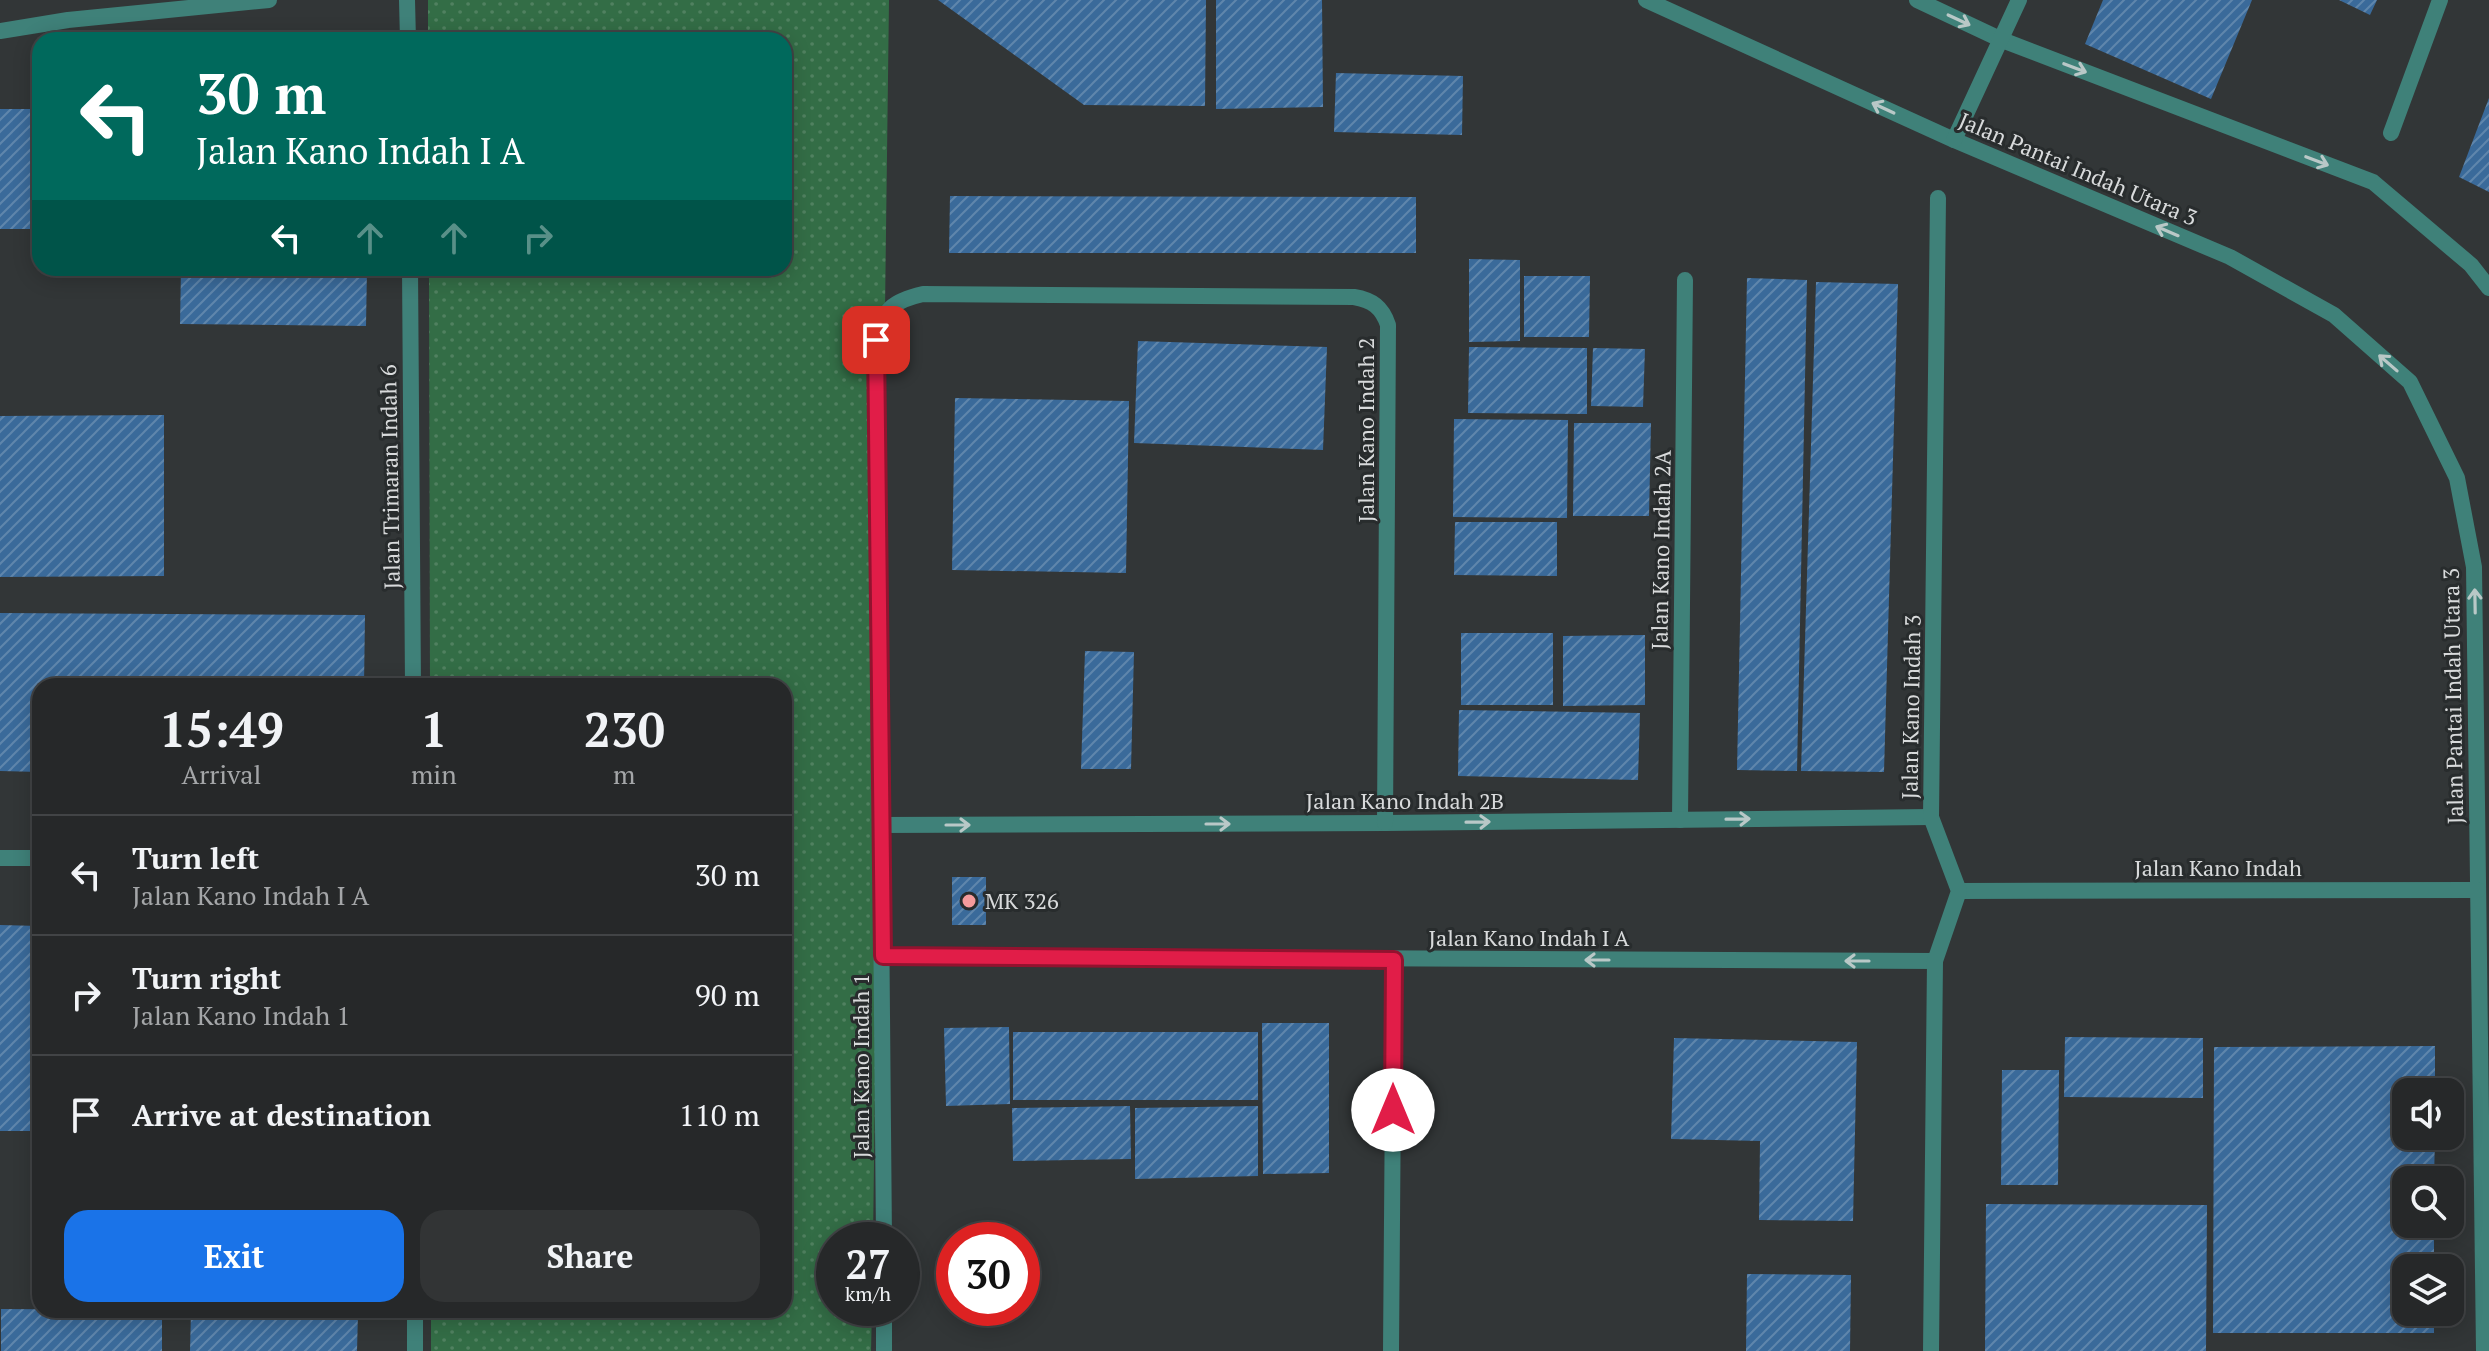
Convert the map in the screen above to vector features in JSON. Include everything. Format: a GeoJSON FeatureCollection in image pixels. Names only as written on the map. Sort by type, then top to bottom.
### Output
{"type":"FeatureCollection","features":[{"type":"Feature","properties":{"kind":"street"},"geometry":{"type":"LineString","coordinates":[[0,31],[68,20],[269,0]]}},
{"type":"Feature","properties":{"kind":"street"},"geometry":{"type":"LineString","coordinates":[[407,0],[408,32]]}},
{"type":"Feature","properties":{"kind":"street","name":"Jalan Pantai Indah Utara 3"},"geometry":{"type":"LineString","coordinates":[[1646,0],[1954,140],[2230,257],[2334,315],[2410,382],[2457,478],[2474,567],[2484,1351]]}},
{"type":"Feature","properties":{"kind":"street"},"geometry":{"type":"LineString","coordinates":[[1917,0],[2002,40],[2373,182],[2471,265],[2489,288]]}},
{"type":"Feature","properties":{"kind":"street"},"geometry":{"type":"LineString","coordinates":[[1954,140],[2019,0]]}},
{"type":"Feature","properties":{"kind":"street"},"geometry":{"type":"LineString","coordinates":[[2391,133],[2440,0]]}},
{"type":"Feature","properties":{"kind":"street","name":"Jalan Kano Indah 3"},"geometry":{"type":"LineString","coordinates":[[1938,198],[1931,817],[1959,891]]}},
{"type":"Feature","properties":{"kind":"street","name":"Jalan Trimaran Indah 6"},"geometry":{"type":"LineString","coordinates":[[410,276],[413,678]]}},
{"type":"Feature","properties":{"kind":"street","name":"Jalan Kano Indah 2A"},"geometry":{"type":"LineString","coordinates":[[1680,820],[1685,280]]}},
{"type":"Feature","properties":{"kind":"street","name":"Jalan Kano Indah 2"},"geometry":{"type":"LineString","coordinates":[[923,294],[1354,297],[1367,299],[1378,306],[1388,325],[1385,823]]}},
{"type":"Feature","properties":{"kind":"street","name":"Jalan Kano Indah 1"},"geometry":{"type":"LineString","coordinates":[[884,1222],[876,340],[889,309],[902,299],[923,294]]}},
{"type":"Feature","properties":{"kind":"street","name":"Jalan Kano Indah 2B"},"geometry":{"type":"LineString","coordinates":[[880,825],[1931,817]]}},
{"type":"Feature","properties":{"kind":"street"},"geometry":{"type":"LineString","coordinates":[[0,858],[32,858]]}},
{"type":"Feature","properties":{"kind":"street","name":"Jalan Kano Indah"},"geometry":{"type":"LineString","coordinates":[[1959,891],[2478,890]]}},
{"type":"Feature","properties":{"kind":"street"},"geometry":{"type":"LineString","coordinates":[[1931,1351],[1935,961],[1959,891]]}},
{"type":"Feature","properties":{"kind":"street","name":"Jalan Kano Indah I A"},"geometry":{"type":"LineString","coordinates":[[883,956],[1935,961]]}},
{"type":"Feature","properties":{"kind":"street"},"geometry":{"type":"LineString","coordinates":[[1391,1351],[1394,960]]}},
{"type":"Feature","properties":{"kind":"street"},"geometry":{"type":"LineString","coordinates":[[415,1318],[415,1351]]}},
{"type":"Feature","properties":{"kind":"street"},"geometry":{"type":"LineString","coordinates":[[884,1326],[884,1351]]}},
{"type":"Feature","properties":{"kind":"green space"},"geometry":{"type":"Polygon","coordinates":[[[428,0],[889,0],[873,1222],[816,1222],[816,1326],[872,1326],[871,1351],[431,1351],[431,1318],[792,1318],[792,678],[430,678],[429,276],[792,276],[792,32],[428,32],[428,0]]]}},
{"type":"Feature","properties":{"kind":"building"},"geometry":{"type":"Polygon","coordinates":[[[938,0],[1206,0],[1205,106],[1084,105],[938,0]]]}},
{"type":"Feature","properties":{"kind":"building"},"geometry":{"type":"Polygon","coordinates":[[[1216,0],[1322,0],[1323,107],[1216,109],[1216,0]]]}},
{"type":"Feature","properties":{"kind":"building"},"geometry":{"type":"Polygon","coordinates":[[[2103,0],[2252,0],[2211,99],[2085,44],[2103,0]]]}},
{"type":"Feature","properties":{"kind":"building"},"geometry":{"type":"Polygon","coordinates":[[[2339,0],[2377,0],[2370,15],[2339,0]]]}},
{"type":"Feature","properties":{"kind":"building"},"geometry":{"type":"Polygon","coordinates":[[[1336,73],[1463,76],[1462,135],[1334,132],[1336,73]]]}},
{"type":"Feature","properties":{"kind":"building"},"geometry":{"type":"Polygon","coordinates":[[[2489,98],[2489,192],[2459,177],[2489,98]]]}},
{"type":"Feature","properties":{"kind":"building"},"geometry":{"type":"Polygon","coordinates":[[[0,109],[32,109],[32,229],[0,229],[0,109]]]}},
{"type":"Feature","properties":{"kind":"building"},"geometry":{"type":"Polygon","coordinates":[[[950,196],[1416,197],[1416,253],[949,253],[950,196]]]}},
{"type":"Feature","properties":{"kind":"building"},"geometry":{"type":"Polygon","coordinates":[[[1469,259],[1520,260],[1520,341],[1469,342],[1469,259]]]}},
{"type":"Feature","properties":{"kind":"building"},"geometry":{"type":"Polygon","coordinates":[[[181,276],[367,276],[366,326],[180,324],[181,276]]]}},
{"type":"Feature","properties":{"kind":"building"},"geometry":{"type":"Polygon","coordinates":[[[1524,276],[1590,276],[1589,337],[1524,337],[1524,276]]]}},
{"type":"Feature","properties":{"kind":"building"},"geometry":{"type":"Polygon","coordinates":[[[1747,278],[1807,280],[1797,771],[1737,770],[1747,278]]]}},
{"type":"Feature","properties":{"kind":"building"},"geometry":{"type":"Polygon","coordinates":[[[1816,282],[1898,284],[1884,772],[1801,771],[1816,282]]]}},
{"type":"Feature","properties":{"kind":"building"},"geometry":{"type":"Polygon","coordinates":[[[1138,341],[1327,347],[1323,450],[1134,443],[1138,341]]]}},
{"type":"Feature","properties":{"kind":"building"},"geometry":{"type":"Polygon","coordinates":[[[1469,347],[1587,348],[1587,414],[1468,413],[1469,347]]]}},
{"type":"Feature","properties":{"kind":"building"},"geometry":{"type":"Polygon","coordinates":[[[1593,348],[1645,349],[1643,407],[1591,406],[1593,348]]]}},
{"type":"Feature","properties":{"kind":"building"},"geometry":{"type":"Polygon","coordinates":[[[955,398],[1129,401],[1126,573],[952,570],[955,398]]]}},
{"type":"Feature","properties":{"kind":"building"},"geometry":{"type":"Polygon","coordinates":[[[164,415],[164,576],[0,577],[0,416],[164,415]]]}},
{"type":"Feature","properties":{"kind":"building"},"geometry":{"type":"Polygon","coordinates":[[[1454,419],[1568,420],[1567,518],[1453,517],[1454,419]]]}},
{"type":"Feature","properties":{"kind":"building"},"geometry":{"type":"Polygon","coordinates":[[[1574,423],[1651,423],[1649,516],[1573,516],[1574,423]]]}},
{"type":"Feature","properties":{"kind":"building"},"geometry":{"type":"Polygon","coordinates":[[[1455,522],[1557,522],[1557,576],[1454,575],[1455,522]]]}},
{"type":"Feature","properties":{"kind":"building"},"geometry":{"type":"Polygon","coordinates":[[[0,613],[365,615],[364,678],[32,678],[32,772],[0,771],[0,613]]]}},
{"type":"Feature","properties":{"kind":"building"},"geometry":{"type":"Polygon","coordinates":[[[1461,633],[1553,633],[1553,705],[1461,705],[1461,633]]]}},
{"type":"Feature","properties":{"kind":"building"},"geometry":{"type":"Polygon","coordinates":[[[1645,635],[1645,705],[1563,706],[1563,636],[1645,635]]]}},
{"type":"Feature","properties":{"kind":"building"},"geometry":{"type":"Polygon","coordinates":[[[1085,651],[1134,652],[1131,769],[1081,769],[1085,651]]]}},
{"type":"Feature","properties":{"kind":"building"},"geometry":{"type":"Polygon","coordinates":[[[1459,710],[1640,713],[1638,780],[1458,776],[1459,710]]]}},
{"type":"Feature","properties":{"kind":"building","name":"MK 326"},"geometry":{"type":"Polygon","coordinates":[[[952,877],[986,877],[986,925],[952,925],[952,877]]]}},
{"type":"Feature","properties":{"kind":"building"},"geometry":{"type":"Polygon","coordinates":[[[0,925],[32,926],[32,1131],[0,1131],[0,925]]]}},
{"type":"Feature","properties":{"kind":"building"},"geometry":{"type":"Polygon","coordinates":[[[1262,1023],[1329,1023],[1329,1173],[1263,1174],[1262,1023]]]}},
{"type":"Feature","properties":{"kind":"building"},"geometry":{"type":"Polygon","coordinates":[[[1009,1027],[1010,1104],[946,1106],[944,1028],[1009,1027]]]}},
{"type":"Feature","properties":{"kind":"building"},"geometry":{"type":"Polygon","coordinates":[[[1013,1032],[1258,1032],[1258,1100],[1013,1100],[1013,1032]]]}},
{"type":"Feature","properties":{"kind":"building"},"geometry":{"type":"Polygon","coordinates":[[[2065,1037],[2203,1038],[2203,1098],[2064,1097],[2065,1037]]]}},
{"type":"Feature","properties":{"kind":"building"},"geometry":{"type":"Polygon","coordinates":[[[1674,1038],[1857,1042],[1853,1221],[1759,1220],[1760,1141],[1671,1139],[1674,1038]]]}},
{"type":"Feature","properties":{"kind":"building"},"geometry":{"type":"Polygon","coordinates":[[[2435,1046],[2435,1078],[2392,1078],[2392,1150],[2435,1150],[2434,1166],[2392,1166],[2392,1238],[2434,1238],[2434,1254],[2392,1254],[2392,1326],[2434,1326],[2434,1333],[2213,1333],[2214,1047],[2435,1046]]]}},
{"type":"Feature","properties":{"kind":"building"},"geometry":{"type":"Polygon","coordinates":[[[2002,1070],[2059,1070],[2058,1185],[2001,1185],[2002,1070]]]}},
{"type":"Feature","properties":{"kind":"building"},"geometry":{"type":"Polygon","coordinates":[[[1130,1106],[1131,1159],[1013,1161],[1012,1108],[1130,1106]]]}},
{"type":"Feature","properties":{"kind":"building"},"geometry":{"type":"Polygon","coordinates":[[[1258,1106],[1258,1176],[1135,1179],[1135,1108],[1258,1106]]]}},
{"type":"Feature","properties":{"kind":"building"},"geometry":{"type":"Polygon","coordinates":[[[1986,1204],[2207,1205],[2206,1351],[1985,1351],[1986,1204]]]}},
{"type":"Feature","properties":{"kind":"building"},"geometry":{"type":"Polygon","coordinates":[[[1747,1274],[1851,1275],[1850,1351],[1746,1351],[1747,1274]]]}},
{"type":"Feature","properties":{"kind":"building"},"geometry":{"type":"Polygon","coordinates":[[[1,1309],[32,1309],[32,1318],[162,1318],[162,1351],[1,1351],[1,1309]]]}},
{"type":"Feature","properties":{"kind":"building"},"geometry":{"type":"Polygon","coordinates":[[[191,1318],[358,1318],[357,1351],[190,1351],[191,1318]]]}},
{"type":"Feature","properties":{"kind":"place","name":"MK 326"},"geometry":{"type":"Point","coordinates":[969,901]}},
{"type":"Feature","properties":{"kind":"route"},"geometry":{"type":"LineString","coordinates":[[876,340],[883,956],[1394,960],[1393,1110]]}}]}
